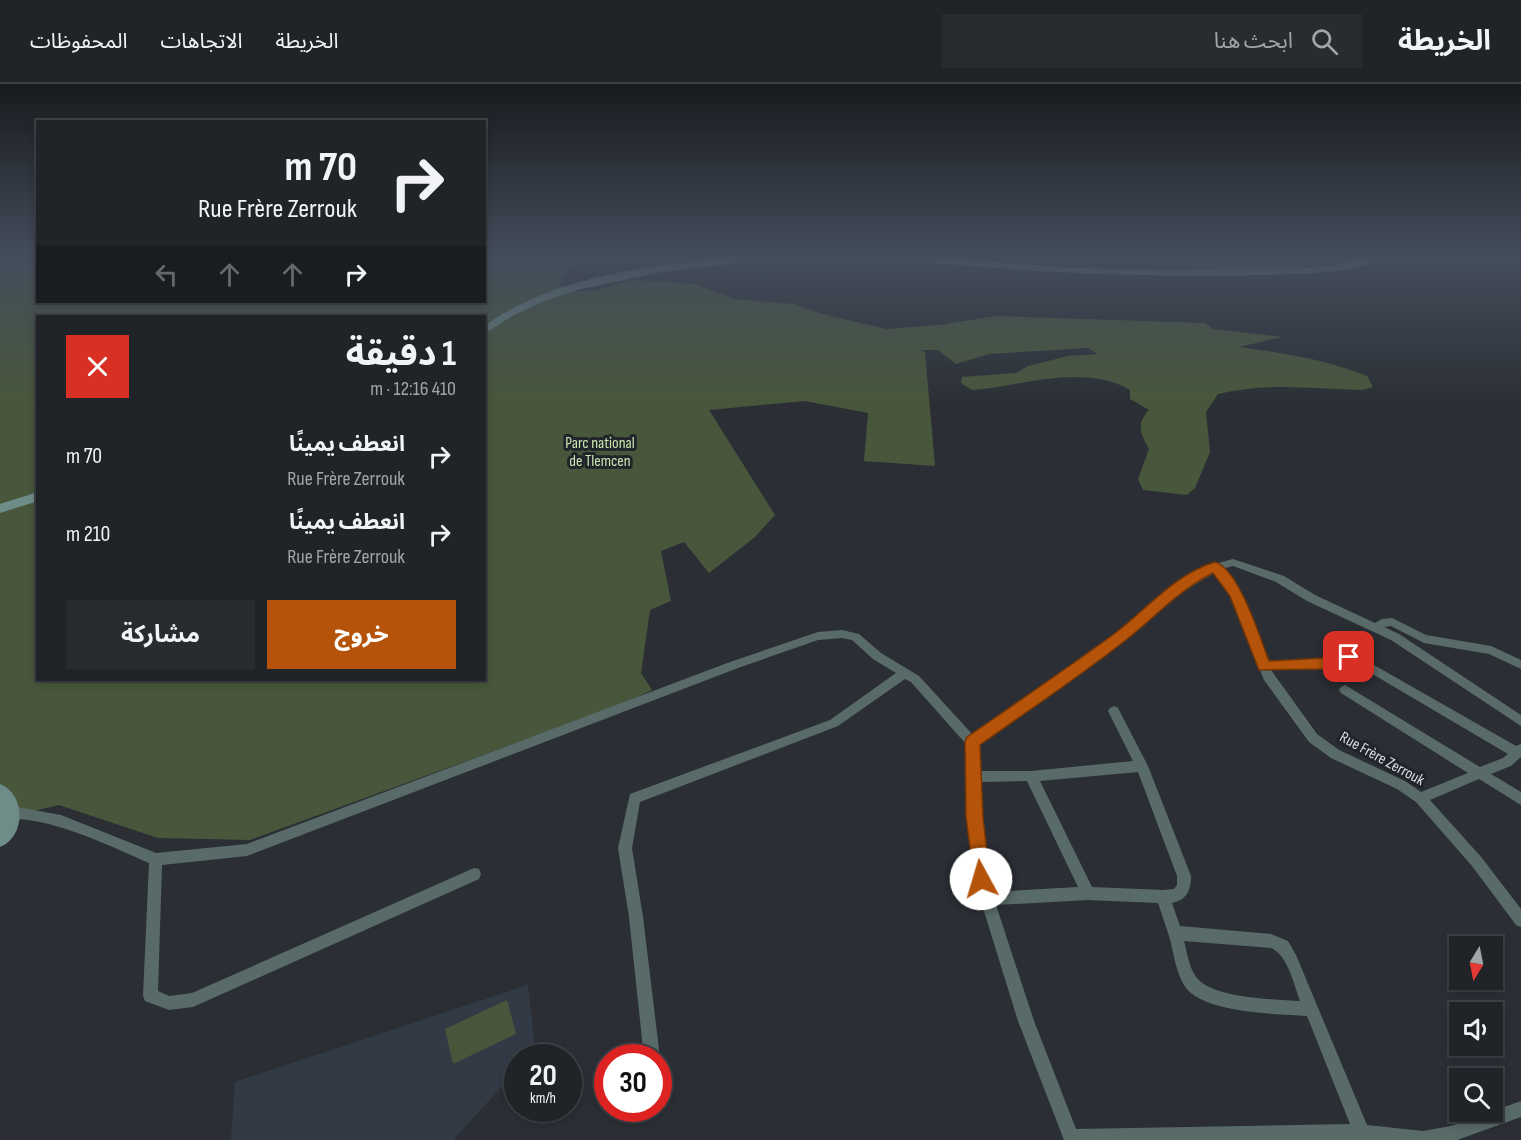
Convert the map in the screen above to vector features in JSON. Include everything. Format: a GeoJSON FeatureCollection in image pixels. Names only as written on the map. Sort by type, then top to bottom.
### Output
{"type":"FeatureCollection","features":[{"type":"Feature","properties":{"kind":"main road"},"geometry":{"type":"LineString","coordinates":[[486,329],[503,315],[528,305]]}},
{"type":"Feature","properties":{"kind":"main road"},"geometry":{"type":"LineString","coordinates":[[0,509],[36,497]]}},
{"type":"Feature","properties":{"kind":"main road"},"geometry":{"type":"LineString","coordinates":[[0,792],[9,799],[0,838]]}},
{"type":"Feature","properties":{"kind":"street"},"geometry":{"type":"LineString","coordinates":[[972,742],[1120,636],[1168,594],[1215,567],[1233,562],[1280,579],[1311,598],[1395,637],[1521,721]]}},
{"type":"Feature","properties":{"kind":"street","name":"Rue Frère Zerrouk"},"geometry":{"type":"LineString","coordinates":[[1215,567],[1236,596],[1269,676],[1313,738],[1335,754],[1401,785],[1420,798],[1477,862],[1521,920]]}},
{"type":"Feature","properties":{"kind":"street"},"geometry":{"type":"LineString","coordinates":[[1376,628],[1382,623],[1392,622],[1424,639],[1491,650],[1521,665]]}},
{"type":"Feature","properties":{"kind":"street"},"geometry":{"type":"LineString","coordinates":[[6,814],[61,821],[156,859],[247,850],[671,691],[734,665],[818,636],[842,634],[855,637],[877,656],[915,679],[972,742],[981,879],[1026,1021],[1072,1139],[1341,1131],[1423,1139],[1451,1134],[1521,1109]]}},
{"type":"Feature","properties":{"kind":"street"},"geometry":{"type":"LineString","coordinates":[[1264,666],[1325,663],[1349,657],[1356,659],[1519,751],[1508,762],[1420,798]]}},
{"type":"Feature","properties":{"kind":"street"},"geometry":{"type":"LineString","coordinates":[[650,1044],[636,917],[624,848],[634,798],[834,723],[905,673]]}},
{"type":"Feature","properties":{"kind":"street"},"geometry":{"type":"LineString","coordinates":[[1345,690],[1521,799]]}},
{"type":"Feature","properties":{"kind":"street"},"geometry":{"type":"LineString","coordinates":[[987,899],[1088,893],[1163,897],[1178,895],[1184,887],[1184,876],[1142,766],[1114,711]]}},
{"type":"Feature","properties":{"kind":"street"},"geometry":{"type":"LineString","coordinates":[[973,777],[1031,776],[1142,766]]}},
{"type":"Feature","properties":{"kind":"street"},"geometry":{"type":"LineString","coordinates":[[1031,776],[1088,893]]}},
{"type":"Feature","properties":{"kind":"street"},"geometry":{"type":"LineString","coordinates":[[156,859],[150,996],[169,1003],[193,1000],[474,874]]}},
{"type":"Feature","properties":{"kind":"street"},"geometry":{"type":"LineString","coordinates":[[1163,897],[1191,983],[1199,992],[1224,999],[1311,1010]]}},
{"type":"Feature","properties":{"kind":"street"},"geometry":{"type":"LineString","coordinates":[[1175,933],[1271,941],[1283,946],[1362,1133]]}},
{"type":"Feature","properties":{"kind":"shaded area"},"geometry":{"type":"Polygon","coordinates":[[[528,985],[534,1044],[504,1044],[504,1084],[453,1140],[231,1140],[235,1082],[528,985]]]}},
{"type":"Feature","properties":{"kind":"green space","name":"Parc national de Tlemcen"},"geometry":{"type":"Polygon","coordinates":[[[0,305],[798,305],[819,313],[886,329],[939,325],[995,316],[1205,323],[1213,329],[1282,337],[1239,347],[1288,354],[1335,365],[1367,376],[1373,387],[1362,390],[1272,387],[1218,394],[1206,412],[1210,452],[1195,488],[1187,495],[1143,490],[1138,479],[1149,449],[1143,438],[1141,424],[1149,410],[1130,399],[1130,390],[1112,382],[1073,377],[972,390],[961,383],[962,377],[1016,373],[1028,366],[1068,356],[1098,354],[1088,348],[989,354],[956,364],[938,350],[921,350],[925,352],[935,466],[864,461],[868,413],[805,401],[709,410],[775,515],[755,537],[709,573],[684,542],[661,551],[671,601],[650,610],[641,673],[652,690],[625,703],[250,840],[158,838],[59,805],[0,819],[0,305]]]}},
{"type":"Feature","properties":{"kind":"green space"},"geometry":{"type":"Polygon","coordinates":[[[507,1000],[516,1034],[453,1064],[445,1029],[507,1000]]]}},
{"type":"Feature","properties":{"kind":"route"},"geometry":{"type":"LineString","coordinates":[[981,879],[975,817],[972,742],[1120,636],[1168,594],[1195,576],[1215,567],[1228,583],[1236,596],[1264,666],[1325,663],[1349,657]]}}]}
